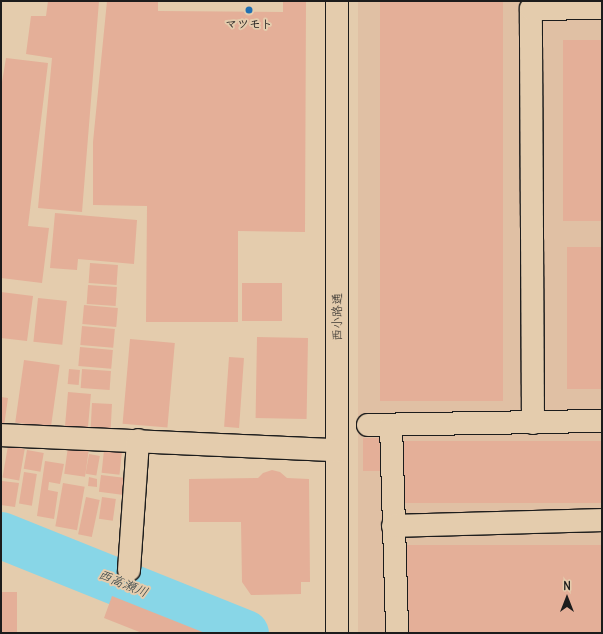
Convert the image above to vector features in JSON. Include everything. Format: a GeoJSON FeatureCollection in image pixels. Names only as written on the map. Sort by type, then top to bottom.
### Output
{"type":"FeatureCollection","features":[{"type":"Feature","properties":{"kind":"street","name":"西小路通"},"geometry":{"type":"LineString","coordinates":[[337,1],[337,633]]}},
{"type":"Feature","properties":{"kind":"street"},"geometry":{"type":"LineString","coordinates":[[532,423],[532,10],[602,8]]}},
{"type":"Feature","properties":{"kind":"street"},"geometry":{"type":"LineString","coordinates":[[368,425],[602,421]]}},
{"type":"Feature","properties":{"kind":"street"},"geometry":{"type":"LineString","coordinates":[[391,425],[397,633]]}},
{"type":"Feature","properties":{"kind":"street"},"geometry":{"type":"LineString","coordinates":[[1,436],[138,440],[337,450]]}},
{"type":"Feature","properties":{"kind":"street"},"geometry":{"type":"LineString","coordinates":[[129,570],[138,440]]}},
{"type":"Feature","properties":{"kind":"street"},"geometry":{"type":"LineString","coordinates":[[393,526],[602,520]]}},
{"type":"Feature","properties":{"kind":"shaded area"},"geometry":{"type":"Polygon","coordinates":[[[358,1],[602,1],[602,633],[358,633],[358,1]]]}},
{"type":"Feature","properties":{"kind":"building"},"geometry":{"type":"Polygon","coordinates":[[[48,1],[99,1],[82,212],[38,208],[52,58],[26,54],[31,16],[46,16],[48,1]]]}},
{"type":"Feature","properties":{"kind":"building"},"geometry":{"type":"Polygon","coordinates":[[[107,1],[158,1],[158,11],[283,12],[283,1],[306,1],[305,232],[238,231],[238,322],[146,322],[147,206],[93,205],[93,142],[107,1]]]}},
{"type":"Feature","properties":{"kind":"building"},"geometry":{"type":"Polygon","coordinates":[[[380,1],[503,1],[503,401],[380,401],[380,1]]]}},
{"type":"Feature","properties":{"kind":"building"},"geometry":{"type":"Polygon","coordinates":[[[563,40],[602,40],[602,221],[563,221],[563,40]]]}},
{"type":"Feature","properties":{"kind":"building"},"geometry":{"type":"Polygon","coordinates":[[[6,58],[48,63],[28,226],[49,228],[42,283],[1,278],[1,88],[6,58]]]}},
{"type":"Feature","properties":{"kind":"building"},"geometry":{"type":"Polygon","coordinates":[[[55,213],[137,220],[134,264],[78,259],[77,270],[50,268],[55,213]]]}},
{"type":"Feature","properties":{"kind":"building"},"geometry":{"type":"Polygon","coordinates":[[[567,247],[602,247],[602,389],[567,389],[567,247]]]}},
{"type":"Feature","properties":{"kind":"building"},"geometry":{"type":"Polygon","coordinates":[[[90,263],[118,265],[117,285],[89,283],[90,263]]]}},
{"type":"Feature","properties":{"kind":"building"},"geometry":{"type":"Polygon","coordinates":[[[242,283],[282,283],[282,321],[242,321],[242,283]]]}},
{"type":"Feature","properties":{"kind":"building"},"geometry":{"type":"Polygon","coordinates":[[[88,285],[117,287],[116,306],[87,304],[88,285]]]}},
{"type":"Feature","properties":{"kind":"building"},"geometry":{"type":"Polygon","coordinates":[[[1,292],[33,296],[27,341],[1,338],[1,292]]]}},
{"type":"Feature","properties":{"kind":"building"},"geometry":{"type":"Polygon","coordinates":[[[38,298],[67,301],[62,345],[33,342],[38,298]]]}},
{"type":"Feature","properties":{"kind":"building"},"geometry":{"type":"Polygon","coordinates":[[[84,305],[118,308],[116,327],[82,324],[84,305]]]}},
{"type":"Feature","properties":{"kind":"building"},"geometry":{"type":"Polygon","coordinates":[[[82,326],[115,329],[113,348],[80,345],[82,326]]]}},
{"type":"Feature","properties":{"kind":"building"},"geometry":{"type":"Polygon","coordinates":[[[257,337],[308,338],[307,419],[256,418],[257,337]]]}},
{"type":"Feature","properties":{"kind":"building"},"geometry":{"type":"Polygon","coordinates":[[[130,339],[175,343],[167,428],[123,424],[130,339]]]}},
{"type":"Feature","properties":{"kind":"building"},"geometry":{"type":"Polygon","coordinates":[[[80,347],[113,350],[111,369],[78,366],[80,347]]]}},
{"type":"Feature","properties":{"kind":"building"},"geometry":{"type":"Polygon","coordinates":[[[229,357],[244,358],[239,428],[224,427],[229,357]]]}},
{"type":"Feature","properties":{"kind":"building"},"geometry":{"type":"Polygon","coordinates":[[[24,360],[60,365],[51,427],[15,422],[24,360]]]}},
{"type":"Feature","properties":{"kind":"building"},"geometry":{"type":"Polygon","coordinates":[[[69,369],[80,370],[79,385],[68,384],[69,369]]]}},
{"type":"Feature","properties":{"kind":"building"},"geometry":{"type":"Polygon","coordinates":[[[82,369],[111,371],[110,390],[81,388],[82,369]]]}},
{"type":"Feature","properties":{"kind":"building"},"geometry":{"type":"Polygon","coordinates":[[[68,392],[91,394],[88,430],[65,428],[68,392]]]}},
{"type":"Feature","properties":{"kind":"building"},"geometry":{"type":"Polygon","coordinates":[[[1,397],[8,398],[4,426],[1,425],[1,397]]]}},
{"type":"Feature","properties":{"kind":"building"},"geometry":{"type":"Polygon","coordinates":[[[92,403],[112,404],[111,431],[91,430],[92,403]]]}},
{"type":"Feature","properties":{"kind":"building"},"geometry":{"type":"Polygon","coordinates":[[[363,438],[384,438],[384,471],[363,471],[363,438]]]}},
{"type":"Feature","properties":{"kind":"building"},"geometry":{"type":"Polygon","coordinates":[[[398,441],[602,441],[602,503],[398,503],[398,441]]]}},
{"type":"Feature","properties":{"kind":"building"},"geometry":{"type":"Polygon","coordinates":[[[8,446],[25,449],[19,480],[2,478],[8,446]]]}},
{"type":"Feature","properties":{"kind":"building"},"geometry":{"type":"Polygon","coordinates":[[[68,447],[89,450],[85,477],[64,474],[68,447]]]}},
{"type":"Feature","properties":{"kind":"building"},"geometry":{"type":"Polygon","coordinates":[[[27,450],[44,453],[40,472],[24,469],[27,450]]]}},
{"type":"Feature","properties":{"kind":"building"},"geometry":{"type":"Polygon","coordinates":[[[104,450],[122,452],[119,475],[102,473],[104,450]]]}},
{"type":"Feature","properties":{"kind":"building"},"geometry":{"type":"Polygon","coordinates":[[[89,454],[100,456],[96,476],[86,474],[89,454]]]}},
{"type":"Feature","properties":{"kind":"building"},"geometry":{"type":"Polygon","coordinates":[[[45,461],[64,464],[60,484],[49,482],[48,490],[58,492],[54,519],[37,516],[45,461]]]}},
{"type":"Feature","properties":{"kind":"building"},"geometry":{"type":"Polygon","coordinates":[[[272,470],[280,472],[287,478],[309,479],[310,582],[301,582],[301,594],[251,595],[242,582],[241,522],[189,522],[189,479],[258,478],[263,473],[272,470]]]}},
{"type":"Feature","properties":{"kind":"building"},"geometry":{"type":"Polygon","coordinates":[[[24,472],[37,474],[32,506],[19,504],[24,472]]]}},
{"type":"Feature","properties":{"kind":"building"},"geometry":{"type":"Polygon","coordinates":[[[101,475],[126,478],[124,495],[99,492],[101,475]]]}},
{"type":"Feature","properties":{"kind":"building"},"geometry":{"type":"Polygon","coordinates":[[[89,477],[97,479],[97,487],[88,486],[89,477]]]}},
{"type":"Feature","properties":{"kind":"building"},"geometry":{"type":"Polygon","coordinates":[[[2,481],[19,483],[15,507],[1,505],[2,481]]]}},
{"type":"Feature","properties":{"kind":"building"},"geometry":{"type":"Polygon","coordinates":[[[63,483],[85,487],[77,530],[55,526],[63,483]]]}},
{"type":"Feature","properties":{"kind":"building"},"geometry":{"type":"Polygon","coordinates":[[[86,497],[100,500],[92,537],[78,534],[86,497]]]}},
{"type":"Feature","properties":{"kind":"building"},"geometry":{"type":"Polygon","coordinates":[[[102,497],[116,499],[113,521],[99,519],[102,497]]]}},
{"type":"Feature","properties":{"kind":"building"},"geometry":{"type":"Polygon","coordinates":[[[403,545],[602,545],[602,633],[403,633],[403,545]]]}},
{"type":"Feature","properties":{"kind":"building"},"geometry":{"type":"Polygon","coordinates":[[[1,592],[17,592],[17,633],[1,633],[1,592]]]}},
{"type":"Feature","properties":{"kind":"building"},"geometry":{"type":"Polygon","coordinates":[[[112,596],[205,633],[142,633],[104,618],[112,596]]]}},
{"type":"Feature","properties":{"kind":"waterway","name":"西高瀬川"},"geometry":{"type":"LineString","coordinates":[[1,535],[245,633]]}},
{"type":"Feature","properties":{"kind":"place","name":"マツモト"},"geometry":{"type":"Point","coordinates":[249,10]}}]}
